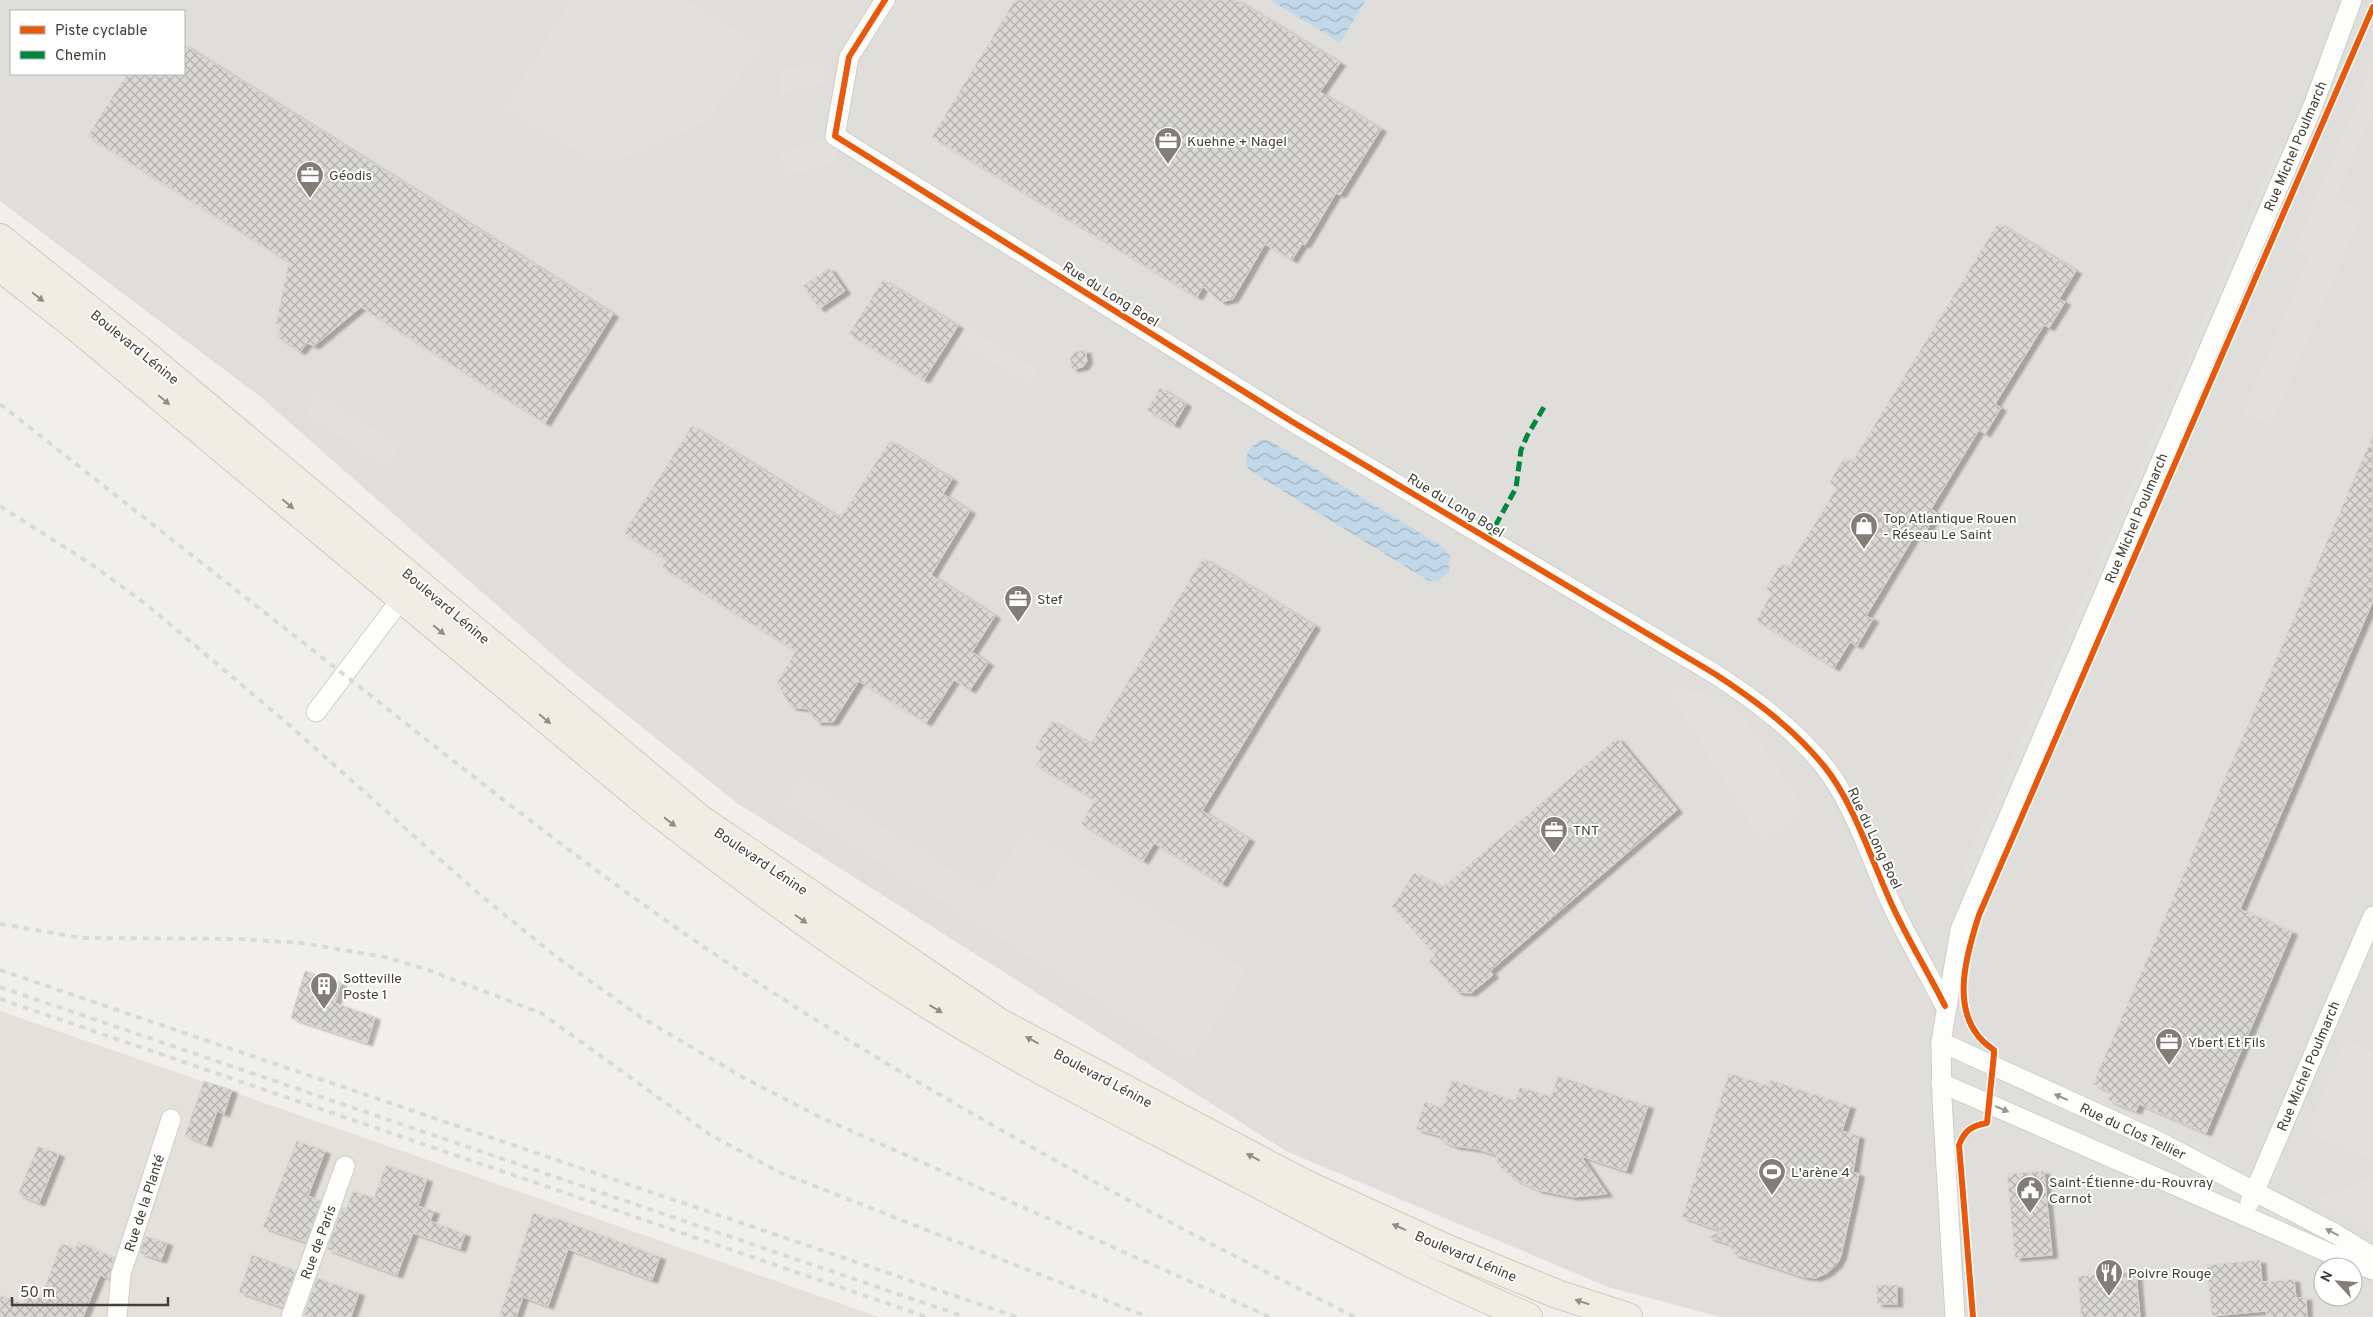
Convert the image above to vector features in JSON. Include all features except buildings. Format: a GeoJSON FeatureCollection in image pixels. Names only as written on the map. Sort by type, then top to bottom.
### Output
{"type":"FeatureCollection","features":[{"type":"Feature","properties":{"kind":"main road","name":"Boulevard Lénine"},"geometry":{"type":"LineString","coordinates":[[0,238],[136,347],[700,820],[1000,1023],[1305,1184],[1446,1248],[1548,1291],[1628,1317]]}},
{"type":"Feature","properties":{"kind":"main road","name":"Boulevard Lénine"},"geometry":{"type":"LineString","coordinates":[[0,267],[75,326],[667,820],[742,878],[919,998],[993,1044],[1439,1277],[1528,1317]]}},
{"type":"Feature","properties":{"kind":"street","name":"Rue du Long Boel"},"geometry":{"type":"LineString","coordinates":[[885,0],[849,57],[835,136],[1291,421],[1715,674],[1766,708],[1797,736],[1825,767],[1838,787],[1893,907],[1945,1006]]}},
{"type":"Feature","properties":{"kind":"street","name":"Rue Michel Poulmarch"},"geometry":{"type":"LineString","coordinates":[[1955,1317],[1940,1042],[1960,930],[1969,904],[2309,115],[2352,0]]}},
{"type":"Feature","properties":{"kind":"street"},"geometry":{"type":"LineString","coordinates":[[316,712],[401,599]]}},
{"type":"Feature","properties":{"kind":"street","name":"Rue Michel Poulmarch"},"geometry":{"type":"LineString","coordinates":[[2244,1216],[2373,916]]}},
{"type":"Feature","properties":{"kind":"street","name":"Rue du Clos Tellier"},"geometry":{"type":"LineString","coordinates":[[1940,1042],[2158,1141],[2336,1234],[2373,1257]]}},
{"type":"Feature","properties":{"kind":"street"},"geometry":{"type":"LineString","coordinates":[[1941,1083],[2244,1216],[2373,1270]]}},
{"type":"Feature","properties":{"kind":"street","name":"Rue de la Planté"},"geometry":{"type":"LineString","coordinates":[[117,1317],[121,1274],[172,1119]]}},
{"type":"Feature","properties":{"kind":"street","name":"Rue de Paris"},"geometry":{"type":"LineString","coordinates":[[291,1317],[345,1166]]}},
{"type":"Feature","properties":{"kind":"shaded area"},"geometry":{"type":"Polygon","coordinates":[[[0,0],[2373,0],[2373,1317],[1720,1317],[1608,1287],[1286,1151],[737,803],[568,668],[262,398],[0,201],[0,0]]]}},
{"type":"Feature","properties":{"kind":"shaded area"},"geometry":{"type":"Polygon","coordinates":[[[571,0],[686,0],[762,47],[706,121],[617,162],[588,158],[505,108],[571,0]]]}},
{"type":"Feature","properties":{"kind":"shaded area"},"geometry":{"type":"Polygon","coordinates":[[[822,60],[827,82],[780,95],[780,71],[822,60]]]}},
{"type":"Feature","properties":{"kind":"shaded area"},"geometry":{"type":"Polygon","coordinates":[[[2373,66],[2373,111],[2335,199],[2363,211],[2271,425],[2243,413],[2309,257],[2294,250],[2373,66]]]}},
{"type":"Feature","properties":{"kind":"shaded area"},"geometry":{"type":"Polygon","coordinates":[[[835,136],[837,163],[784,176],[780,153],[835,136]]]}},
{"type":"Feature","properties":{"kind":"shaded area"},"geometry":{"type":"Polygon","coordinates":[[[2290,139],[1968,886],[1964,864],[2003,780],[2276,152],[2290,139]]]}},
{"type":"Feature","properties":{"kind":"shaded area"},"geometry":{"type":"Polygon","coordinates":[[[965,326],[1037,370],[1029,384],[956,340],[965,326]]]}},
{"type":"Feature","properties":{"kind":"shaded area"},"geometry":{"type":"Polygon","coordinates":[[[317,394],[401,446],[388,466],[305,414],[317,394]]]}},
{"type":"Feature","properties":{"kind":"shaded area"},"geometry":{"type":"Polygon","coordinates":[[[1667,688],[1710,694],[1736,711],[1746,721],[1805,811],[1761,840],[1667,688]]]}},
{"type":"Feature","properties":{"kind":"shaded area"},"geometry":{"type":"Polygon","coordinates":[[[802,776],[986,892],[1025,831],[1247,971],[1192,1059],[786,803],[802,776]]]}},
{"type":"Feature","properties":{"kind":"shaded area"},"geometry":{"type":"Polygon","coordinates":[[[0,1011],[879,1317],[0,1317],[0,1011]]]}},
{"type":"Feature","properties":{"kind":"shaded area"},"geometry":{"type":"Polygon","coordinates":[[[2345,1040],[2373,1052],[2373,1160],[2307,1132],[2345,1040]]]}},
{"type":"Feature","properties":{"kind":"shaded area"},"geometry":{"type":"Polygon","coordinates":[[[2065,1086],[2216,1152],[2212,1160],[2061,1096],[2065,1086]]]}},
{"type":"Feature","properties":{"kind":"shaded area"},"geometry":{"type":"Polygon","coordinates":[[[2373,1177],[2373,1231],[2313,1201],[2373,1177]]]}},
{"type":"Feature","properties":{"kind":"water"},"geometry":{"type":"Polygon","coordinates":[[[1270,0],[1366,0],[1340,43],[1270,0]]]}},
{"type":"Feature","properties":{"kind":"water"},"geometry":{"type":"Polygon","coordinates":[[[1264,439],[1272,442],[1443,547],[1450,556],[1449,572],[1437,582],[1429,581],[1252,472],[1247,466],[1246,458],[1253,446],[1264,439]]]}},
{"type":"Feature","properties":{"kind":"railway"},"geometry":{"type":"LineString","coordinates":[[0,404],[528,819],[704,947],[782,998],[942,1096],[1105,1188],[1355,1317]]}},
{"type":"Feature","properties":{"kind":"railway"},"geometry":{"type":"LineString","coordinates":[[0,506],[91,564],[147,605],[287,723],[479,894],[558,958],[642,1018],[746,1079],[820,1117],[1270,1317]]}},
{"type":"Feature","properties":{"kind":"railway"},"geometry":{"type":"LineString","coordinates":[[0,924],[82,938],[240,939],[301,943],[385,957],[428,970],[541,1013],[709,1134],[779,1172],[1148,1317]]}},
{"type":"Feature","properties":{"kind":"railway"},"geometry":{"type":"LineString","coordinates":[[0,970],[1017,1317]]}},
{"type":"Feature","properties":{"kind":"railway"},"geometry":{"type":"LineString","coordinates":[[0,987],[965,1317]]}},
{"type":"Feature","properties":{"kind":"railway"},"geometry":{"type":"LineString","coordinates":[[0,999],[927,1317]]}},
{"type":"Feature","properties":{"kind":"marked path"},"geometry":{"type":"LineString","coordinates":[[1488,539],[1516,488],[1521,450],[1544,407]]}},
{"type":"Feature","properties":{"kind":"cycle path"},"geometry":{"type":"LineString","coordinates":[[885,0],[849,57],[835,136],[1291,421],[1715,674],[1745,694],[1800,739],[1835,781],[1862,833],[1898,918],[1945,1006]]}},
{"type":"Feature","properties":{"kind":"cycle path"},"geometry":{"type":"LineString","coordinates":[[1973,1317],[1959,1145],[1969,1130],[1987,1123],[1994,1054],[1994,1050],[1979,1037],[1970,1022],[1965,1005],[1965,969],[1979,915],[2373,7]]}},
{"type":"Feature","properties":{"kind":"place","name":"Kuehne + Nagel"},"geometry":{"type":"Point","coordinates":[1168,165]}},
{"type":"Feature","properties":{"kind":"place","name":"Géodis"},"geometry":{"type":"Point","coordinates":[310,199]}},
{"type":"Feature","properties":{"kind":"place","name":"Top Atlantique Rouen - Réseau Le Saint"},"geometry":{"type":"Point","coordinates":[1864,550]}},
{"type":"Feature","properties":{"kind":"place","name":"Stef"},"geometry":{"type":"Point","coordinates":[1018,623]}},
{"type":"Feature","properties":{"kind":"place","name":"TNT"},"geometry":{"type":"Point","coordinates":[1554,854]}},
{"type":"Feature","properties":{"kind":"place","name":"Sotteville Poste 1"},"geometry":{"type":"Point","coordinates":[324,1010]}},
{"type":"Feature","properties":{"kind":"place","name":"Ybert Et Fils"},"geometry":{"type":"Point","coordinates":[2169,1066]}},
{"type":"Feature","properties":{"kind":"place","name":"L'arène 4"},"geometry":{"type":"Point","coordinates":[1772,1196]}},
{"type":"Feature","properties":{"kind":"place","name":"Saint-Étienne-du-Rouvray Carnot"},"geometry":{"type":"Point","coordinates":[2030,1214]}},
{"type":"Feature","properties":{"kind":"place","name":"Poivre Rouge"},"geometry":{"type":"Point","coordinates":[2109,1297]}}]}
